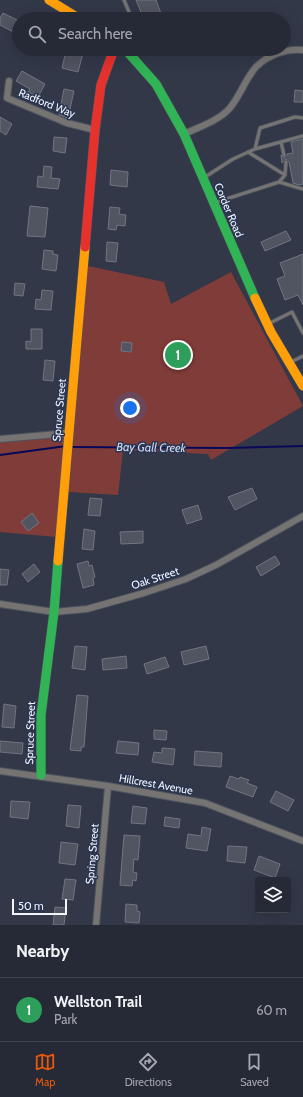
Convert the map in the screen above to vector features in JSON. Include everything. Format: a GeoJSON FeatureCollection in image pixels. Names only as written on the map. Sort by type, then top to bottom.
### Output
{"type":"FeatureCollection","features":[{"type":"Feature","properties":{"kind":"street"},"geometry":{"type":"LineString","coordinates":[[49,0],[69,12]]}},
{"type":"Feature","properties":{"kind":"street"},"geometry":{"type":"LineString","coordinates":[[291,49],[303,50]]}},
{"type":"Feature","properties":{"kind":"street","name":"Spruce Street"},"geometry":{"type":"LineString","coordinates":[[41,776],[41,714],[54,612],[95,130],[101,85],[111,56]]}},
{"type":"Feature","properties":{"kind":"street","name":"Corder Road"},"geometry":{"type":"LineString","coordinates":[[131,56],[156,84],[184,134],[241,269],[268,324],[303,386]]}},
{"type":"Feature","properties":{"kind":"street"},"geometry":{"type":"LineString","coordinates":[[184,134],[214,120],[230,108],[256,67],[272,56]]}},
{"type":"Feature","properties":{"kind":"street","name":"Radford Way"},"geometry":{"type":"LineString","coordinates":[[9,81],[8,98],[67,123],[95,130]]}},
{"type":"Feature","properties":{"kind":"street"},"geometry":{"type":"LineString","coordinates":[[0,439],[69,435]]}},
{"type":"Feature","properties":{"kind":"street","name":"Oak Street"},"geometry":{"type":"LineString","coordinates":[[0,604],[54,612],[87,608],[144,593],[186,579],[216,565],[303,516]]}},
{"type":"Feature","properties":{"kind":"street","name":"Hillcrest Avenue"},"geometry":{"type":"LineString","coordinates":[[0,771],[108,786],[205,803],[303,841]]}},
{"type":"Feature","properties":{"kind":"street","name":"Spring Street"},"geometry":{"type":"LineString","coordinates":[[96,925],[108,786]]}},
{"type":"Feature","properties":{"kind":"lane"},"geometry":{"type":"LineString","coordinates":[[124,0],[129,12]]}},
{"type":"Feature","properties":{"kind":"lane"},"geometry":{"type":"LineString","coordinates":[[255,148],[260,128],[295,116],[303,118]]}},
{"type":"Feature","properties":{"kind":"lane"},"geometry":{"type":"LineString","coordinates":[[203,178],[233,159],[255,148],[303,136]]}},
{"type":"Feature","properties":{"kind":"lane"},"geometry":{"type":"LineString","coordinates":[[281,142],[284,155]]}},
{"type":"Feature","properties":{"kind":"lane"},"geometry":{"type":"LineString","coordinates":[[248,152],[285,175]]}},
{"type":"Feature","properties":{"kind":"lane"},"geometry":{"type":"LineString","coordinates":[[214,203],[279,182],[285,175],[286,162]]}},
{"type":"Feature","properties":{"kind":"lane"},"geometry":{"type":"LineString","coordinates":[[279,182],[303,189]]}},
{"type":"Feature","properties":{"kind":"lane"},"geometry":{"type":"LineString","coordinates":[[268,324],[292,312],[303,334]]}},
{"type":"Feature","properties":{"kind":"lane"},"geometry":{"type":"LineString","coordinates":[[289,362],[303,356]]}},
{"type":"Feature","properties":{"kind":"shaded area"},"geometry":{"type":"Polygon","coordinates":[[[88,266],[164,282],[171,304],[231,272],[303,406],[211,460],[208,454],[123,450],[118,495],[68,492],[88,266]]]}},
{"type":"Feature","properties":{"kind":"shaded area"},"geometry":{"type":"Polygon","coordinates":[[[67,435],[56,537],[0,532],[0,442],[67,435]]]}},
{"type":"Feature","properties":{"kind":"building"},"geometry":{"type":"Polygon","coordinates":[[[136,0],[156,0],[160,12],[141,12],[136,0]]]}},
{"type":"Feature","properties":{"kind":"building"},"geometry":{"type":"Polygon","coordinates":[[[3,13],[12,18],[12,31],[0,25],[0,18],[3,13]]]}},
{"type":"Feature","properties":{"kind":"building"},"geometry":{"type":"Polygon","coordinates":[[[65,56],[82,56],[78,72],[62,68],[65,56]]]}},
{"type":"Feature","properties":{"kind":"building"},"geometry":{"type":"Polygon","coordinates":[[[22,71],[45,84],[38,97],[28,92],[30,89],[16,81],[22,71]]]}},
{"type":"Feature","properties":{"kind":"building"},"geometry":{"type":"Polygon","coordinates":[[[64,89],[74,91],[68,118],[59,115],[64,89]]]}},
{"type":"Feature","properties":{"kind":"building"},"geometry":{"type":"Polygon","coordinates":[[[295,90],[303,91],[303,102],[294,102],[295,90]]]}},
{"type":"Feature","properties":{"kind":"building"},"geometry":{"type":"Polygon","coordinates":[[[0,117],[12,124],[6,135],[0,131],[0,117]]]}},
{"type":"Feature","properties":{"kind":"building"},"geometry":{"type":"Polygon","coordinates":[[[54,137],[67,138],[65,153],[53,151],[54,137]]]}},
{"type":"Feature","properties":{"kind":"building"},"geometry":{"type":"Polygon","coordinates":[[[303,139],[303,184],[299,185],[293,183],[289,162],[286,159],[282,163],[281,155],[284,158],[287,154],[293,153],[291,142],[303,139]]]}},
{"type":"Feature","properties":{"kind":"building"},"geometry":{"type":"Polygon","coordinates":[[[44,166],[52,167],[51,178],[60,179],[58,189],[37,187],[38,176],[43,177],[44,166]]]}},
{"type":"Feature","properties":{"kind":"building"},"geometry":{"type":"Polygon","coordinates":[[[111,170],[128,172],[127,187],[110,185],[111,170]]]}},
{"type":"Feature","properties":{"kind":"building"},"geometry":{"type":"Polygon","coordinates":[[[30,206],[48,208],[45,237],[27,236],[30,206]]]}},
{"type":"Feature","properties":{"kind":"building"},"geometry":{"type":"Polygon","coordinates":[[[110,207],[120,208],[119,214],[126,215],[125,226],[117,225],[116,230],[108,229],[110,207]]]}},
{"type":"Feature","properties":{"kind":"building"},"geometry":{"type":"Polygon","coordinates":[[[286,231],[291,240],[265,251],[261,242],[286,231]]]}},
{"type":"Feature","properties":{"kind":"building"},"geometry":{"type":"Polygon","coordinates":[[[107,242],[118,243],[116,262],[106,261],[107,242]]]}},
{"type":"Feature","properties":{"kind":"building"},"geometry":{"type":"Polygon","coordinates":[[[44,250],[53,251],[53,254],[58,255],[56,271],[42,269],[44,250]]]}},
{"type":"Feature","properties":{"kind":"building"},"geometry":{"type":"Polygon","coordinates":[[[303,254],[303,305],[298,295],[285,300],[277,279],[285,276],[280,263],[303,254]]]}},
{"type":"Feature","properties":{"kind":"building"},"geometry":{"type":"Polygon","coordinates":[[[15,283],[25,284],[23,296],[14,295],[15,283]]]}},
{"type":"Feature","properties":{"kind":"building"},"geometry":{"type":"Polygon","coordinates":[[[42,290],[53,291],[51,310],[35,309],[36,299],[41,300],[42,290]]]}},
{"type":"Feature","properties":{"kind":"building"},"geometry":{"type":"Polygon","coordinates":[[[31,329],[42,329],[42,349],[26,349],[26,341],[31,342],[31,329]]]}},
{"type":"Feature","properties":{"kind":"building"},"geometry":{"type":"Polygon","coordinates":[[[122,342],[132,343],[131,352],[121,351],[122,342]]]}},
{"type":"Feature","properties":{"kind":"building"},"geometry":{"type":"Polygon","coordinates":[[[45,360],[55,361],[53,381],[43,380],[45,360]]]}},
{"type":"Feature","properties":{"kind":"building"},"geometry":{"type":"Polygon","coordinates":[[[252,488],[257,499],[235,510],[228,497],[252,488]]]}},
{"type":"Feature","properties":{"kind":"building"},"geometry":{"type":"Polygon","coordinates":[[[90,498],[102,499],[100,516],[88,515],[90,498]]]}},
{"type":"Feature","properties":{"kind":"building"},"geometry":{"type":"Polygon","coordinates":[[[198,505],[202,519],[187,524],[182,510],[198,505]]]}},
{"type":"Feature","properties":{"kind":"building"},"geometry":{"type":"Polygon","coordinates":[[[32,513],[39,523],[28,531],[21,522],[32,513]]]}},
{"type":"Feature","properties":{"kind":"building"},"geometry":{"type":"Polygon","coordinates":[[[84,529],[95,531],[93,550],[82,549],[84,529]]]}},
{"type":"Feature","properties":{"kind":"building"},"geometry":{"type":"Polygon","coordinates":[[[143,531],[143,543],[121,544],[120,532],[143,531]]]}},
{"type":"Feature","properties":{"kind":"building"},"geometry":{"type":"Polygon","coordinates":[[[275,556],[280,564],[261,576],[256,567],[275,556]]]}},
{"type":"Feature","properties":{"kind":"building"},"geometry":{"type":"Polygon","coordinates":[[[88,561],[89,566],[92,565],[95,577],[93,578],[94,585],[83,588],[77,564],[88,561]]]}},
{"type":"Feature","properties":{"kind":"building"},"geometry":{"type":"Polygon","coordinates":[[[34,564],[40,572],[28,582],[22,574],[34,564]]]}},
{"type":"Feature","properties":{"kind":"building"},"geometry":{"type":"Polygon","coordinates":[[[0,569],[9,570],[7,585],[0,585],[0,569]]]}},
{"type":"Feature","properties":{"kind":"building"},"geometry":{"type":"Polygon","coordinates":[[[75,646],[87,647],[85,670],[72,668],[75,646]]]}},
{"type":"Feature","properties":{"kind":"building"},"geometry":{"type":"Polygon","coordinates":[[[206,646],[209,659],[184,665],[181,652],[206,646]]]}},
{"type":"Feature","properties":{"kind":"building"},"geometry":{"type":"Polygon","coordinates":[[[126,656],[127,668],[103,670],[102,659],[126,656]]]}},
{"type":"Feature","properties":{"kind":"building"},"geometry":{"type":"Polygon","coordinates":[[[165,657],[169,667],[147,674],[144,664],[165,657]]]}},
{"type":"Feature","properties":{"kind":"building"},"geometry":{"type":"Polygon","coordinates":[[[77,695],[88,696],[84,747],[81,747],[81,751],[70,750],[77,695]]]}},
{"type":"Feature","properties":{"kind":"building"},"geometry":{"type":"Polygon","coordinates":[[[4,704],[16,706],[14,728],[2,727],[4,704]]]}},
{"type":"Feature","properties":{"kind":"building"},"geometry":{"type":"Polygon","coordinates":[[[154,730],[167,731],[166,740],[154,739],[154,730]]]}},
{"type":"Feature","properties":{"kind":"building"},"geometry":{"type":"Polygon","coordinates":[[[0,741],[23,743],[22,754],[0,752],[0,741]]]}},
{"type":"Feature","properties":{"kind":"building"},"geometry":{"type":"Polygon","coordinates":[[[118,741],[139,743],[138,755],[116,753],[118,741]]]}},
{"type":"Feature","properties":{"kind":"building"},"geometry":{"type":"Polygon","coordinates":[[[162,748],[175,749],[173,765],[152,762],[154,752],[162,753],[162,748]]]}},
{"type":"Feature","properties":{"kind":"building"},"geometry":{"type":"Polygon","coordinates":[[[195,751],[222,753],[221,767],[194,765],[195,751]]]}},
{"type":"Feature","properties":{"kind":"building"},"geometry":{"type":"Polygon","coordinates":[[[230,776],[249,780],[247,783],[257,787],[253,797],[226,787],[230,776]]]}},
{"type":"Feature","properties":{"kind":"building"},"geometry":{"type":"Polygon","coordinates":[[[276,791],[294,800],[288,811],[270,802],[276,791]]]}},
{"type":"Feature","properties":{"kind":"building"},"geometry":{"type":"Polygon","coordinates":[[[11,801],[30,802],[28,819],[10,817],[11,801]]]}},
{"type":"Feature","properties":{"kind":"building"},"geometry":{"type":"Polygon","coordinates":[[[68,805],[81,806],[79,828],[66,826],[68,805]]]}},
{"type":"Feature","properties":{"kind":"building"},"geometry":{"type":"Polygon","coordinates":[[[133,806],[147,808],[145,824],[131,823],[133,806]]]}},
{"type":"Feature","properties":{"kind":"building"},"geometry":{"type":"Polygon","coordinates":[[[165,817],[180,819],[179,828],[164,826],[165,817]]]}},
{"type":"Feature","properties":{"kind":"building"},"geometry":{"type":"Polygon","coordinates":[[[202,827],[211,829],[207,851],[186,848],[188,834],[201,836],[202,827]]]}},
{"type":"Feature","properties":{"kind":"building"},"geometry":{"type":"Polygon","coordinates":[[[124,835],[140,836],[138,860],[134,859],[133,872],[137,873],[136,881],[133,880],[132,886],[120,885],[124,835]]]}},
{"type":"Feature","properties":{"kind":"building"},"geometry":{"type":"Polygon","coordinates":[[[61,842],[78,844],[75,865],[59,863],[61,842]]]}},
{"type":"Feature","properties":{"kind":"building"},"geometry":{"type":"Polygon","coordinates":[[[228,846],[247,847],[245,863],[227,861],[228,846]]]}},
{"type":"Feature","properties":{"kind":"building"},"geometry":{"type":"Polygon","coordinates":[[[259,856],[280,864],[275,877],[254,870],[259,856]]]}},
{"type":"Feature","properties":{"kind":"building"},"geometry":{"type":"Polygon","coordinates":[[[65,879],[76,880],[73,900],[62,899],[65,879]]]}},
{"type":"Feature","properties":{"kind":"building"},"geometry":{"type":"Polygon","coordinates":[[[126,904],[137,905],[137,911],[140,912],[139,923],[125,922],[126,904]]]}},
{"type":"Feature","properties":{"kind":"building"},"geometry":{"type":"Polygon","coordinates":[[[55,907],[66,908],[64,925],[53,925],[55,907]]]}},
{"type":"Feature","properties":{"kind":"waterway","name":"Bay Gall Creek"},"geometry":{"type":"LineString","coordinates":[[0,455],[66,446]]}},
{"type":"Feature","properties":{"kind":"waterway","name":"Bay Gall Creek"},"geometry":{"type":"LineString","coordinates":[[70,447],[227,448],[303,446]]}},
{"type":"Feature","properties":{"kind":"traffic: fast"},"geometry":{"type":"LineString","coordinates":[[131,56],[156,84],[184,134],[255,298]]}},
{"type":"Feature","properties":{"kind":"traffic: fast"},"geometry":{"type":"LineString","coordinates":[[41,775],[41,715],[54,612],[58,561]]}},
{"type":"Feature","properties":{"kind":"traffic: slow"},"geometry":{"type":"LineString","coordinates":[[49,0],[69,12]]}},
{"type":"Feature","properties":{"kind":"traffic: slow"},"geometry":{"type":"LineString","coordinates":[[58,561],[85,247]]}},
{"type":"Feature","properties":{"kind":"traffic: slow"},"geometry":{"type":"LineString","coordinates":[[255,298],[271,332],[303,386]]}},
{"type":"Feature","properties":{"kind":"traffic: jam"},"geometry":{"type":"LineString","coordinates":[[85,247],[95,130],[101,85],[111,56]]}},
{"type":"Feature","properties":{"kind":"place","name":"Wellston Trail"},"geometry":{"type":"Point","coordinates":[178,355]}}]}
